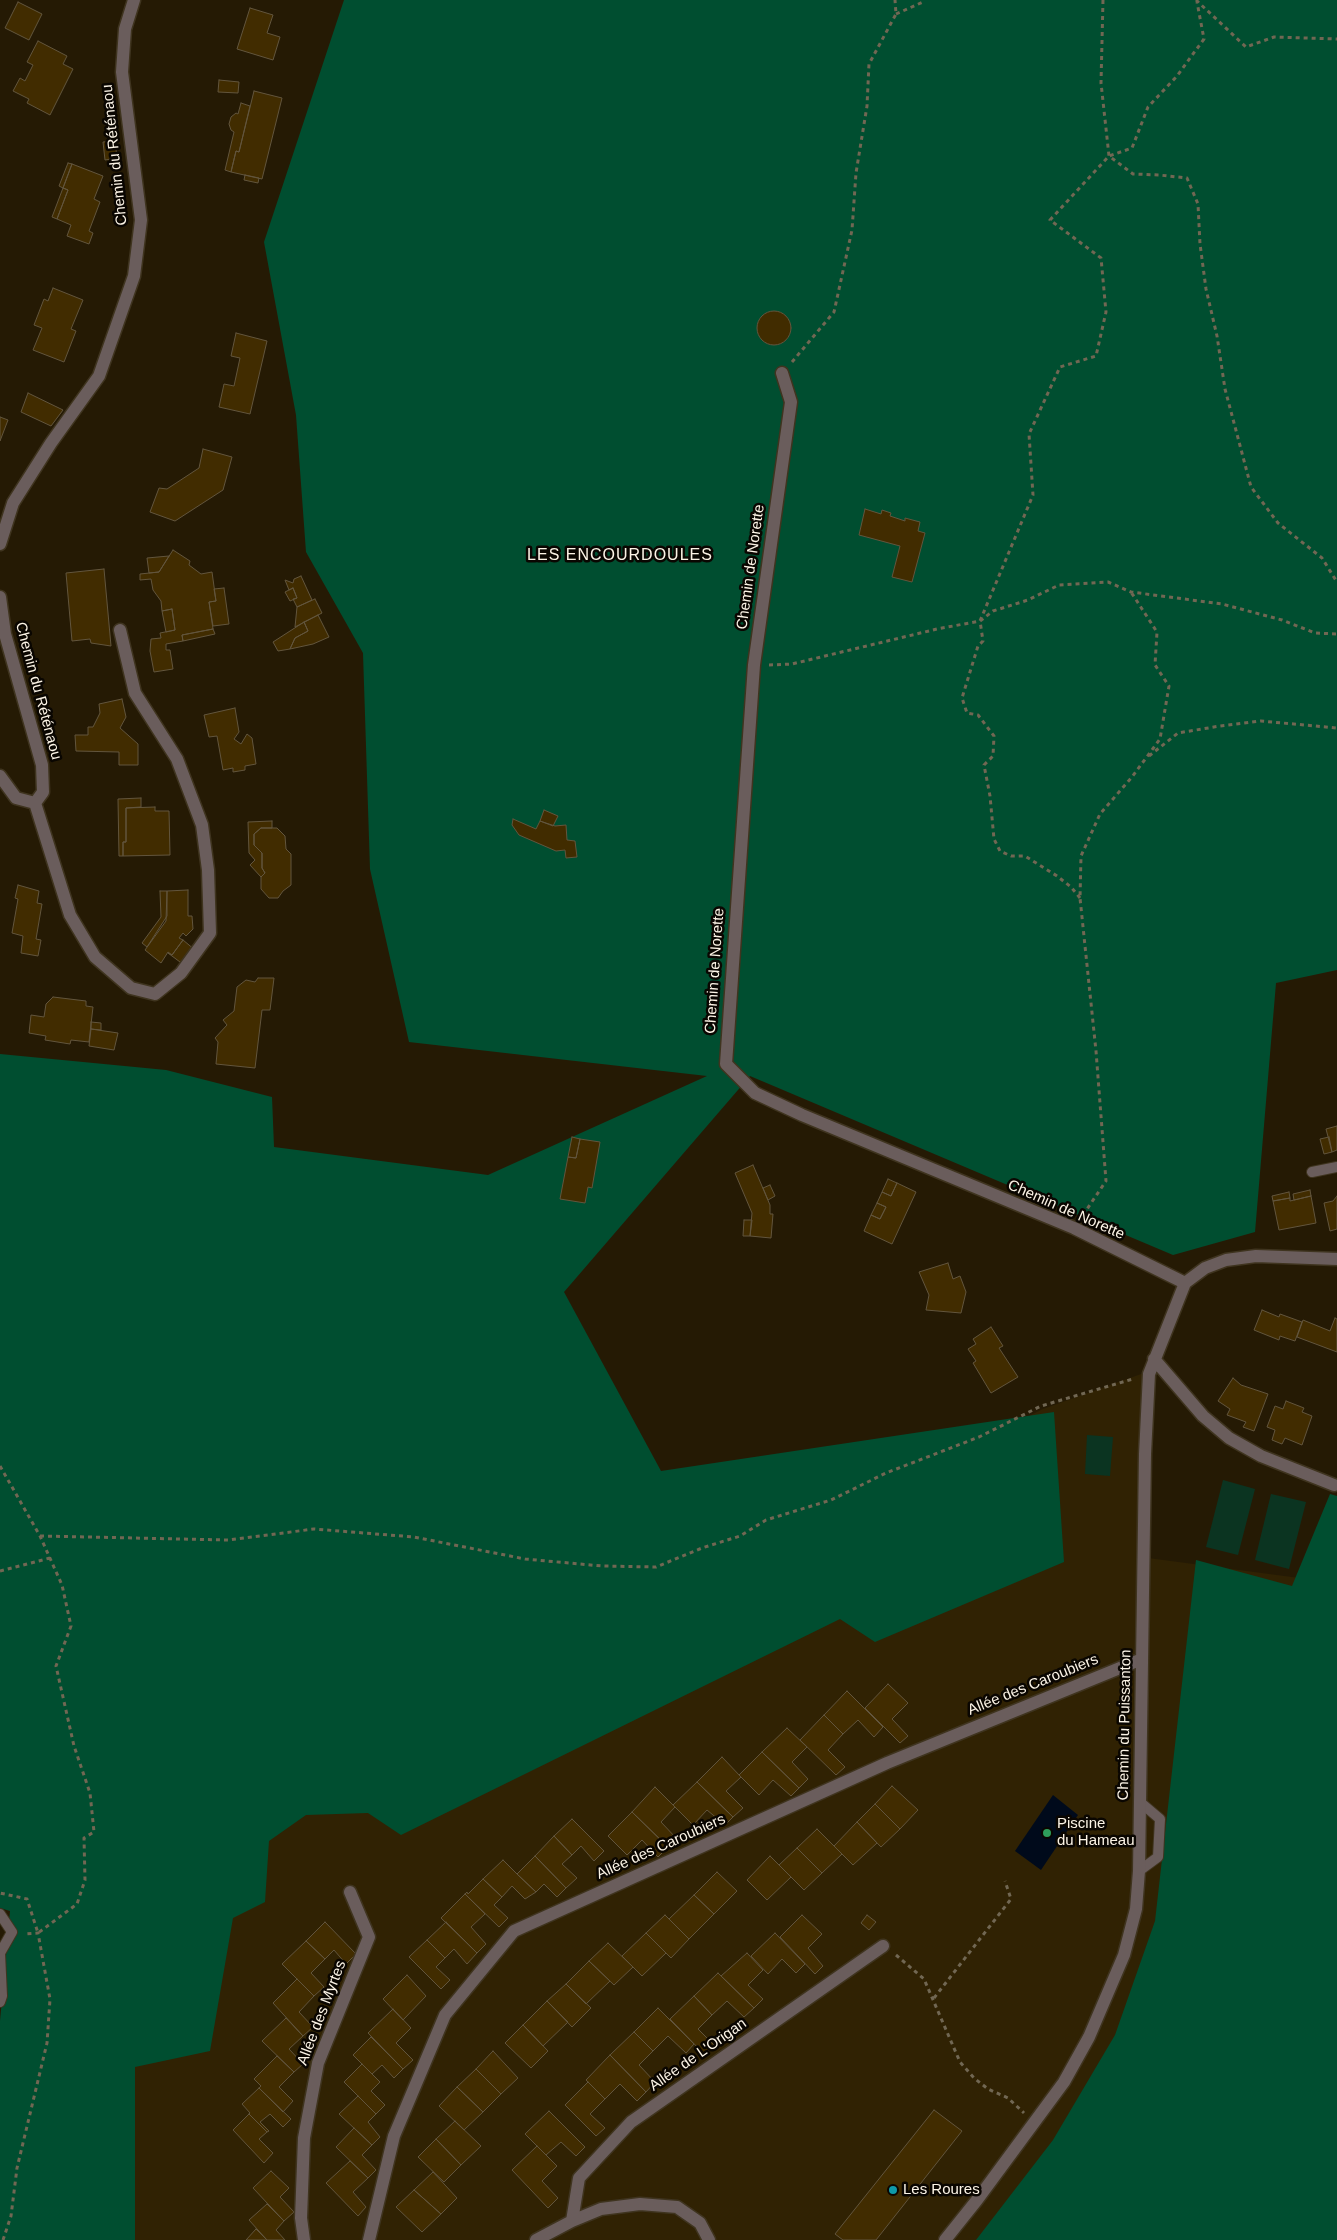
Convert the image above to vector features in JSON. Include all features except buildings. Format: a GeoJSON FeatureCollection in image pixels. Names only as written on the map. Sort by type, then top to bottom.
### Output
{"type":"FeatureCollection","features":[{"type":"Feature","properties":{"kind":"street","name":"Chemin du Réténaou"},"geometry":{"type":"LineString","coordinates":[[0,544],[13,503],[51,444],[99,376],[134,276],[141,220],[122,72],[125,29],[134,0]]}},
{"type":"Feature","properties":{"kind":"street","name":"Chemin de Norette"},"geometry":{"type":"LineString","coordinates":[[782,373],[791,402],[754,665],[726,1064],[755,1093],[802,1115],[1074,1228],[1185,1283]]}},
{"type":"Feature","properties":{"kind":"street","name":"Chemin du Réténaou"},"geometry":{"type":"LineString","coordinates":[[0,597],[5,634],[42,765],[43,792],[35,804]]}},
{"type":"Feature","properties":{"kind":"street"},"geometry":{"type":"LineString","coordinates":[[0,776],[16,798],[35,804],[70,915],[95,957],[131,988],[154,994],[181,973],[210,933],[208,870],[202,825],[177,759],[134,693],[120,630]]}},
{"type":"Feature","properties":{"kind":"street"},"geometry":{"type":"LineString","coordinates":[[1185,1283],[1205,1268],[1226,1260],[1256,1256],[1337,1259]]}},
{"type":"Feature","properties":{"kind":"street","name":"Chemin du Puissanton"},"geometry":{"type":"LineString","coordinates":[[945,2240],[1035,2123],[1064,2082],[1089,2037],[1117,1970],[1136,1909],[1139,1871],[1145,1454],[1149,1374],[1185,1283]]}},
{"type":"Feature","properties":{"kind":"street"},"geometry":{"type":"LineString","coordinates":[[1154,1359],[1203,1416],[1229,1438],[1261,1456],[1334,1485]]}},
{"type":"Feature","properties":{"kind":"street","name":"Allée des Caroubiers"},"geometry":{"type":"LineString","coordinates":[[369,2240],[394,2136],[445,2015],[514,1931],[887,1763],[1142,1659]]}},
{"type":"Feature","properties":{"kind":"street","name":"Allée des Myrtes"},"geometry":{"type":"LineString","coordinates":[[304,2240],[301,2218],[304,2138],[318,2064],[369,1937],[350,1892]]}},
{"type":"Feature","properties":{"kind":"street","name":"Allée de L'Origan"},"geometry":{"type":"LineString","coordinates":[[572,2221],[579,2178],[631,2122],[883,1946]]}},
{"type":"Feature","properties":{"kind":"street"},"geometry":{"type":"LineString","coordinates":[[536,2240],[572,2221],[601,2209],[640,2204],[676,2207],[700,2223],[709,2240]]}},
{"type":"Feature","properties":{"kind":"lane"},"geometry":{"type":"LineString","coordinates":[[1312,1172],[1337,1167]]}},
{"type":"Feature","properties":{"kind":"lane"},"geometry":{"type":"LineString","coordinates":[[1139,1871],[1158,1857],[1160,1819],[1140,1802]]}},
{"type":"Feature","properties":{"kind":"lane"},"geometry":{"type":"LineString","coordinates":[[0,1914],[12,1932],[0,1953],[2,1996],[0,2002]]}},
{"type":"Feature","properties":{"kind":"path"},"geometry":{"type":"LineString","coordinates":[[782,373],[834,312],[852,230],[856,173],[867,106],[869,64],[896,14],[894,0]]}},
{"type":"Feature","properties":{"kind":"path"},"geometry":{"type":"LineString","coordinates":[[1103,0],[1101,83],[1109,156],[1133,174],[1187,178],[1198,204],[1200,244],[1206,289],[1217,336],[1225,389],[1252,487],[1278,523],[1322,558],[1337,582]]}},
{"type":"Feature","properties":{"kind":"path"},"geometry":{"type":"LineString","coordinates":[[1080,898],[1071,887],[1057,876],[1025,856],[1010,856],[1000,851],[994,838],[990,796],[984,765],[993,756],[994,736],[978,715],[966,713],[962,698],[978,646],[984,641],[980,621],[1033,495],[1029,434],[1060,367],[1096,356],[1106,312],[1102,258],[1050,220],[1109,156],[1132,148],[1148,107],[1177,76],[1204,39],[1197,1]]}},
{"type":"Feature","properties":{"kind":"path"},"geometry":{"type":"LineString","coordinates":[[1197,1],[1246,47],[1274,36],[1337,39]]}},
{"type":"Feature","properties":{"kind":"path"},"geometry":{"type":"LineString","coordinates":[[896,14],[924,2]]}},
{"type":"Feature","properties":{"kind":"path"},"geometry":{"type":"LineString","coordinates":[[754,665],[792,664],[938,628],[980,621],[993,611],[1028,600],[1059,585],[1108,582],[1131,592],[1222,604],[1282,620],[1315,633],[1337,634]]}},
{"type":"Feature","properties":{"kind":"path"},"geometry":{"type":"LineString","coordinates":[[1074,1228],[1106,1181],[1096,1050],[1080,898],[1081,856],[1100,814],[1160,739],[1169,686],[1155,665],[1157,632],[1131,592]]}},
{"type":"Feature","properties":{"kind":"path"},"geometry":{"type":"LineString","coordinates":[[1145,759],[1178,733],[1261,721],[1337,728]]}},
{"type":"Feature","properties":{"kind":"path"},"geometry":{"type":"LineString","coordinates":[[40,1536],[228,1540],[314,1529],[414,1537],[525,1559],[602,1566],[656,1566],[740,1536],[766,1520],[831,1500],[886,1473],[979,1437],[1041,1406],[1149,1374]]}},
{"type":"Feature","properties":{"kind":"path"},"geometry":{"type":"LineString","coordinates":[[0,1466],[40,1536],[62,1585],[71,1626],[56,1666],[72,1738],[90,1793],[94,1832],[84,1838],[85,1880],[77,1904],[38,1933]]}},
{"type":"Feature","properties":{"kind":"path"},"geometry":{"type":"LineString","coordinates":[[0,1571],[50,1558]]}},
{"type":"Feature","properties":{"kind":"path"},"geometry":{"type":"LineString","coordinates":[[934,1998],[1011,1899],[1005,1880]]}},
{"type":"Feature","properties":{"kind":"path"},"geometry":{"type":"LineString","coordinates":[[0,1893],[27,1899],[38,1933],[50,1999],[47,2043],[17,2168],[11,2216],[3,2240]]}},
{"type":"Feature","properties":{"kind":"path"},"geometry":{"type":"LineString","coordinates":[[883,1946],[924,1979],[934,1998],[960,2062],[974,2078],[988,2089],[1008,2098],[1035,2123]]}},
{"type":"Feature","properties":{"kind":"shaded area"},"geometry":{"type":"Polygon","coordinates":[[[1144,1373],[1148,1558],[1337,1583],[1337,2240],[3,2240],[56,1933],[981,1440],[1043,1409],[1144,1373]]]}},
{"type":"Feature","properties":{"kind":"green space"},"geometry":{"type":"Polygon","coordinates":[[[344,0],[1337,0],[1337,970],[1276,983],[1255,1232],[1173,1255],[750,1076],[564,1292],[661,1471],[1054,1412],[1064,1562],[875,1642],[840,1619],[401,1835],[368,1813],[306,1815],[269,1841],[265,1902],[233,1918],[210,2051],[135,2067],[135,2240],[0,2240],[0,2021],[10,1911],[0,1908],[0,1054],[166,1070],[272,1097],[274,1147],[488,1175],[707,1076],[409,1042],[370,869],[363,653],[306,552],[296,415],[264,242],[344,0]]]}},
{"type":"Feature","properties":{"kind":"green space"},"geometry":{"type":"Polygon","coordinates":[[[1087,1435],[1113,1437],[1110,1476],[1085,1474],[1087,1435]]]}},
{"type":"Feature","properties":{"kind":"green space"},"geometry":{"type":"Polygon","coordinates":[[[1223,1480],[1255,1489],[1238,1555],[1206,1547],[1223,1480]]]}},
{"type":"Feature","properties":{"kind":"green space"},"geometry":{"type":"Polygon","coordinates":[[[1271,1494],[1306,1502],[1289,1569],[1255,1560],[1271,1494]]]}},
{"type":"Feature","properties":{"kind":"green space"},"geometry":{"type":"Polygon","coordinates":[[[1330,1494],[1337,1496],[1337,2240],[976,2240],[1053,2140],[1115,2035],[1155,1921],[1196,1560],[1292,1586],[1330,1494]]]}},
{"type":"Feature","properties":{"kind":"water","name":"Piscine du Hameau"},"geometry":{"type":"Polygon","coordinates":[[[1053,1795],[1078,1815],[1041,1870],[1015,1851],[1053,1795]]]}},
{"type":"Feature","properties":{"kind":"place","name":"Piscine du Hameau"},"geometry":{"type":"Point","coordinates":[1047,1833]}},
{"type":"Feature","properties":{"kind":"place","name":"Les Roures"},"geometry":{"type":"Point","coordinates":[893,2190]}},
{"type":"Feature","properties":{"kind":"district","name":"LES ENCOURDOULES"},"geometry":{"type":"Point","coordinates":[620,556]}}]}
